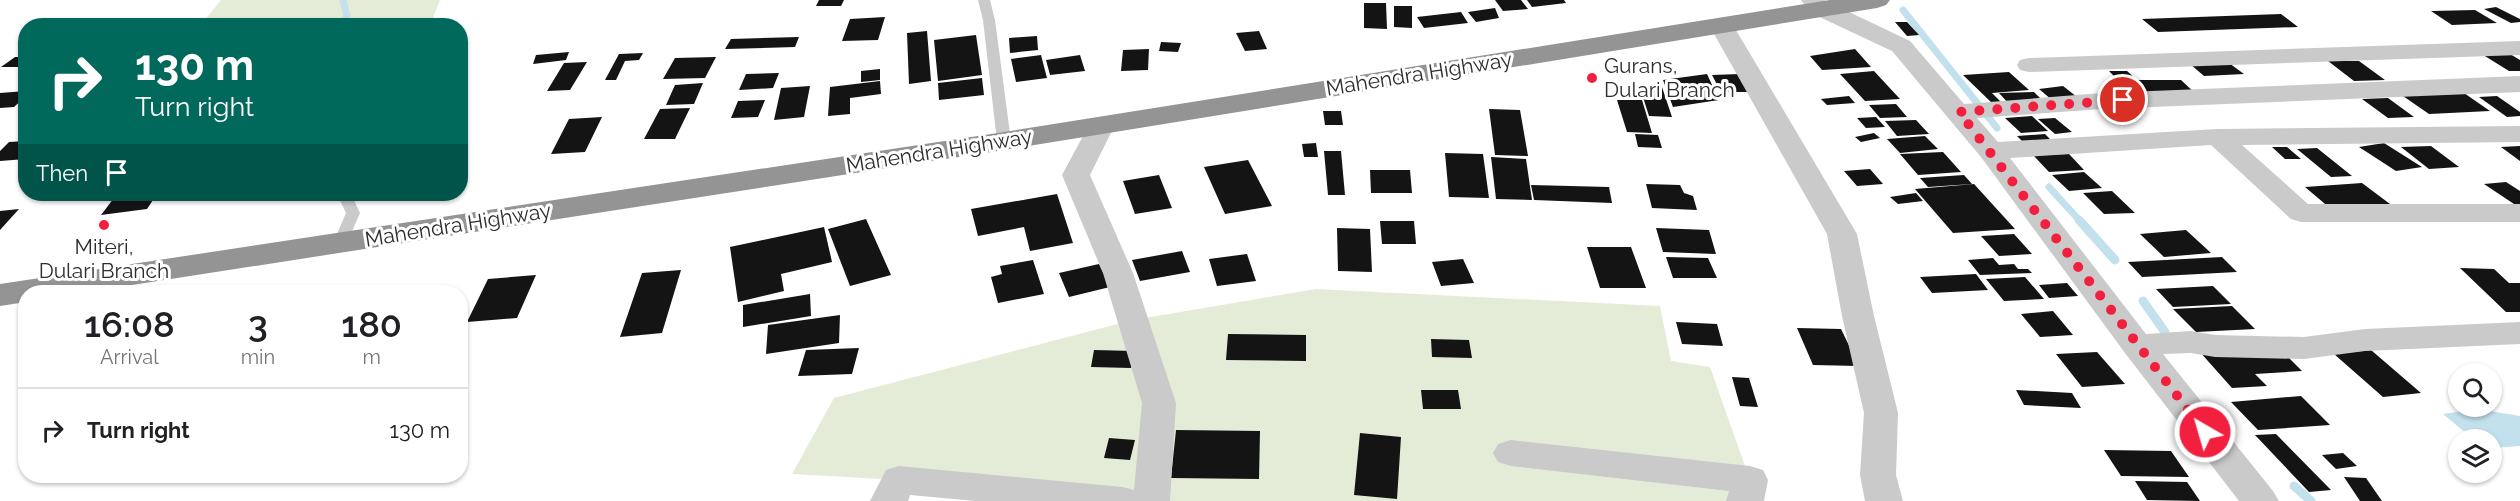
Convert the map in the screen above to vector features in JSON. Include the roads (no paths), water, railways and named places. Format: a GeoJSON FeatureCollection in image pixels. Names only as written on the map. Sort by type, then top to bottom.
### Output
{"type":"FeatureCollection","features":[{"type":"Feature","properties":{"kind":"highway","name":"Mahendra Highway"},"geometry":{"type":"LineString","coordinates":[[65,285],[1004,141],[1721,25],[1816,4],[1876,0]]}},
{"type":"Feature","properties":{"kind":"highway","name":"Mahendra Highway"},"geometry":{"type":"LineString","coordinates":[[0,295],[18,292]]}},
{"type":"Feature","properties":{"kind":"street"},"geometry":{"type":"LineString","coordinates":[[1816,4],[1900,46],[1959,112],[2137,345],[2260,501]]}},
{"type":"Feature","properties":{"kind":"street"},"geometry":{"type":"LineString","coordinates":[[1721,25],[1842,234],[1858,316],[1881,413],[1878,475],[1884,501]]}},
{"type":"Feature","properties":{"kind":"street"},"geometry":{"type":"LineString","coordinates":[[2029,65],[2520,48]]}},
{"type":"Feature","properties":{"kind":"street"},"geometry":{"type":"LineString","coordinates":[[1959,112],[2102,101],[2520,84]]}},
{"type":"Feature","properties":{"kind":"street"},"geometry":{"type":"LineString","coordinates":[[1102,125],[1076,175],[1118,273],[1159,403],[1151,501]]}},
{"type":"Feature","properties":{"kind":"street"},"geometry":{"type":"LineString","coordinates":[[1991,151],[2217,137],[2520,134]]}},
{"type":"Feature","properties":{"kind":"street"},"geometry":{"type":"LineString","coordinates":[[2217,137],[2301,213],[2520,213]]}},
{"type":"Feature","properties":{"kind":"street"},"geometry":{"type":"LineString","coordinates":[[2137,345],[2191,342],[2214,346],[2304,348],[2365,340],[2520,333]]}},
{"type":"Feature","properties":{"kind":"street"},"geometry":{"type":"LineString","coordinates":[[1511,453],[1750,480],[1745,501]]}},
{"type":"Feature","properties":{"kind":"street"},"geometry":{"type":"LineString","coordinates":[[889,501],[899,480],[1124,501]]}},
{"type":"Feature","properties":{"kind":"lane"},"geometry":{"type":"LineString","coordinates":[[984,0],[1004,141]]}},
{"type":"Feature","properties":{"kind":"lane"},"geometry":{"type":"LineString","coordinates":[[340,243],[353,213],[347,201]]}},
{"type":"Feature","properties":{"kind":"water"},"geometry":{"type":"Polygon","coordinates":[[[2448,413],[2448,417],[2502,417],[2502,413],[2520,416],[2520,446],[2502,447],[2502,429],[2461,429],[2443,414],[2448,413]]]}},
{"type":"Feature","properties":{"kind":"waterway"},"geometry":{"type":"LineString","coordinates":[[343,0],[346,18]]}},
{"type":"Feature","properties":{"kind":"waterway"},"geometry":{"type":"LineString","coordinates":[[1903,10],[1997,128]]}},
{"type":"Feature","properties":{"kind":"waterway"},"geometry":{"type":"LineString","coordinates":[[2049,187],[2080,221]]}},
{"type":"Feature","properties":{"kind":"waterway"},"geometry":{"type":"LineString","coordinates":[[2079,220],[2115,260]]}},
{"type":"Feature","properties":{"kind":"waterway"},"geometry":{"type":"LineString","coordinates":[[2143,301],[2165,332]]}},
{"type":"Feature","properties":{"kind":"waterway"},"geometry":{"type":"LineString","coordinates":[[2294,486],[2311,501]]}},
{"type":"Feature","properties":{"kind":"place","name":"Gurans, Dulari Branch"},"geometry":{"type":"Point","coordinates":[1592,78]}},
{"type":"Feature","properties":{"kind":"place","name":"Miteri, Dulari Branch"},"geometry":{"type":"Point","coordinates":[104,225]}}]}
